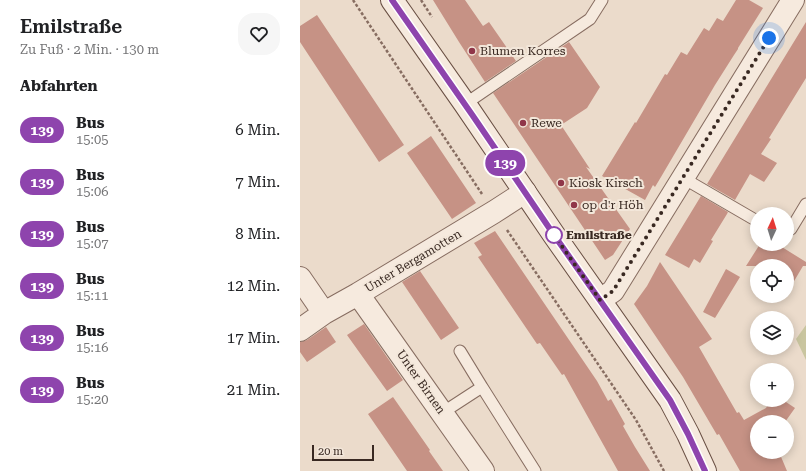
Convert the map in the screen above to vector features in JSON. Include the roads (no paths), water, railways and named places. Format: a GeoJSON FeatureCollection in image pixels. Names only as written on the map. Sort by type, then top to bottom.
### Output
{"type":"FeatureCollection","features":[{"type":"Feature","properties":{"kind":"street"},"geometry":{"type":"LineString","coordinates":[[392,0],[670,400],[705,471]]}},
{"type":"Feature","properties":{"kind":"street"},"geometry":{"type":"LineString","coordinates":[[600,300],[613,291],[793,0]]}},
{"type":"Feature","properties":{"kind":"street","name":"Unter Bergamotten"},"geometry":{"type":"LineString","coordinates":[[300,330],[324,313],[358,294],[525,192]]}},
{"type":"Feature","properties":{"kind":"street"},"geometry":{"type":"LineString","coordinates":[[300,278],[324,313]]}},
{"type":"Feature","properties":{"kind":"street","name":"Unter Birnen"},"geometry":{"type":"LineString","coordinates":[[358,294],[483,471]]}},
{"type":"Feature","properties":{"kind":"lane"},"geometry":{"type":"LineString","coordinates":[[464,104],[590,19],[602,0]]}},
{"type":"Feature","properties":{"kind":"lane"},"geometry":{"type":"LineString","coordinates":[[683,178],[750,217]]}},
{"type":"Feature","properties":{"kind":"lane"},"geometry":{"type":"LineString","coordinates":[[794,224],[806,204]]}},
{"type":"Feature","properties":{"kind":"lane"},"geometry":{"type":"LineString","coordinates":[[460,351],[534,471]]}},
{"type":"Feature","properties":{"kind":"lane"},"geometry":{"type":"LineString","coordinates":[[442,413],[482,387]]}},
{"type":"Feature","properties":{"kind":"place","name":"Blumen Korres"},"geometry":{"type":"Point","coordinates":[472,51]}},
{"type":"Feature","properties":{"kind":"place","name":"Rewe"},"geometry":{"type":"Point","coordinates":[523,123]}},
{"type":"Feature","properties":{"kind":"place","name":"Kiosk Kirsch"},"geometry":{"type":"Point","coordinates":[561,183]}},
{"type":"Feature","properties":{"kind":"place","name":"op d'r Höh"},"geometry":{"type":"Point","coordinates":[574,205]}},
{"type":"Feature","properties":{"kind":"place","name":"Emilstraße"},"geometry":{"type":"Point","coordinates":[554,235]}}]}
